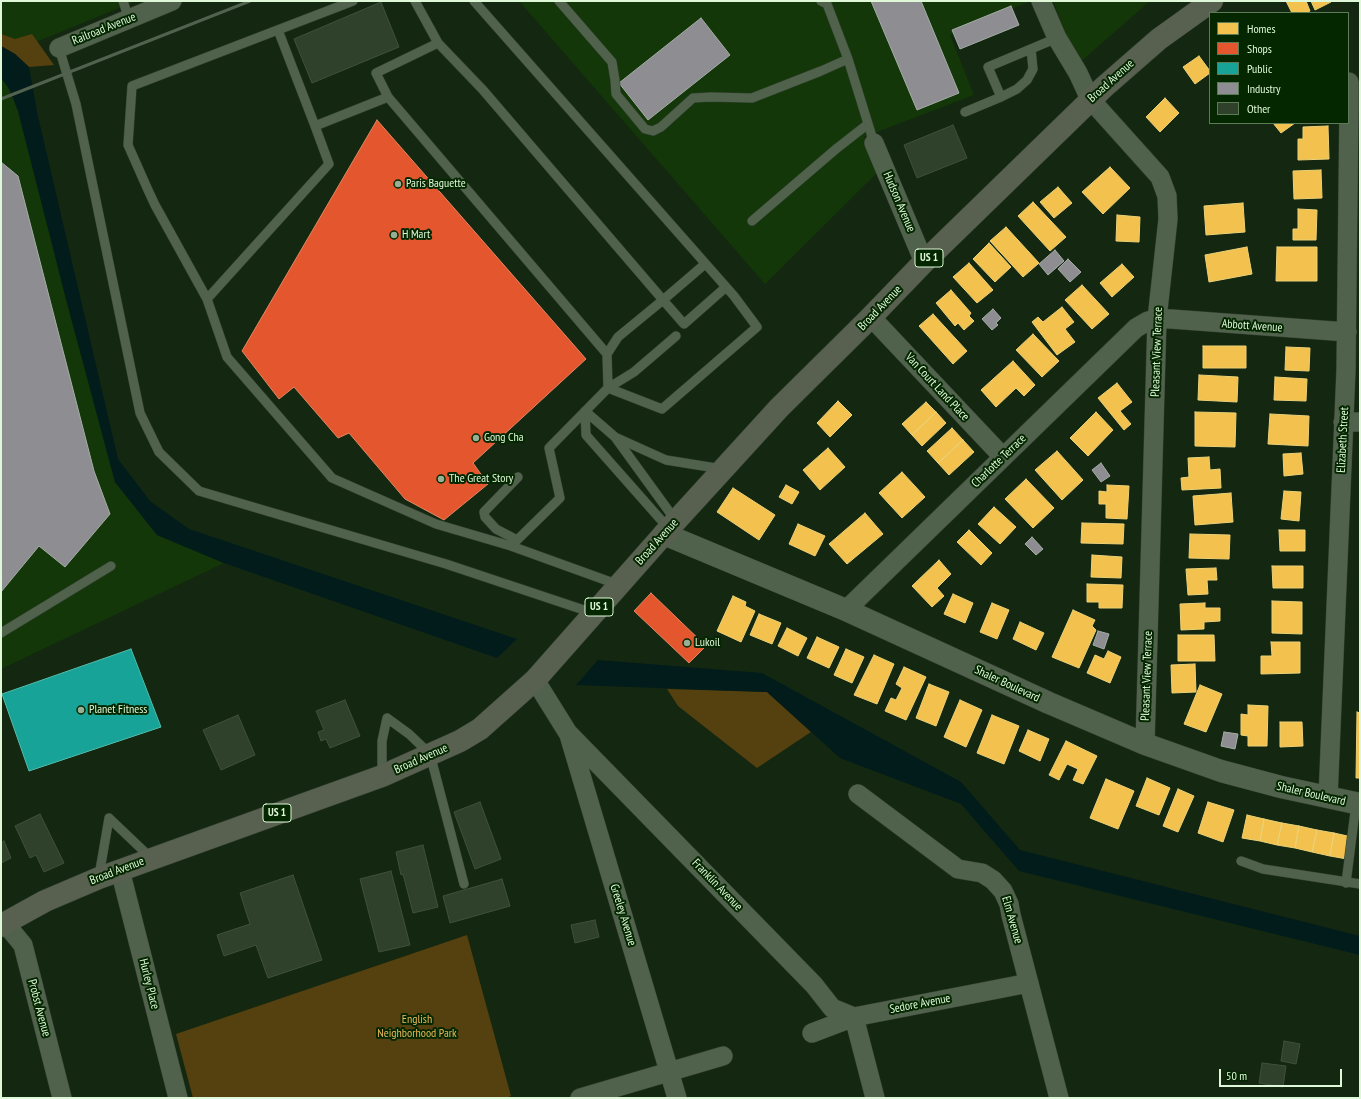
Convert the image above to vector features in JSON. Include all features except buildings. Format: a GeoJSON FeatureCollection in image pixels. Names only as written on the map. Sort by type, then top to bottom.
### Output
{"type":"FeatureCollection","features":[{"type":"Feature","properties":{"kind":"main road","name":"Broad Avenue"},"geometry":{"type":"LineString","coordinates":[[2,922],[45,901],[151,858],[382,776],[460,741],[480,729],[535,680],[779,408],[924,262],[1090,99],[1159,38],[1203,4]]}},
{"type":"Feature","properties":{"kind":"street","name":"Railroad Avenue"},"geometry":{"type":"LineString","coordinates":[[59,48],[172,1]]}},
{"type":"Feature","properties":{"kind":"street","name":"Pleasant View Terrace"},"geometry":{"type":"LineString","coordinates":[[1045,2],[1057,38],[1078,73],[1090,99],[1160,177],[1167,196],[1168,220],[1157,319],[1145,744]]}},
{"type":"Feature","properties":{"kind":"street","name":"Elizabeth Street"},"geometry":{"type":"LineString","coordinates":[[1328,798],[1352,422],[1347,332],[1354,202],[1349,82]]}},
{"type":"Feature","properties":{"kind":"street","name":"Hudson Avenue"},"geometry":{"type":"LineString","coordinates":[[874,143],[924,262]]}},
{"type":"Feature","properties":{"kind":"street","name":"Van Court Land Place"},"geometry":{"type":"LineString","coordinates":[[871,317],[1003,457]]}},
{"type":"Feature","properties":{"kind":"street","name":"Abbott Avenue"},"geometry":{"type":"LineString","coordinates":[[1157,319],[1347,332]]}},
{"type":"Feature","properties":{"kind":"street","name":"Charlotte Terrace"},"geometry":{"type":"LineString","coordinates":[[846,610],[1136,328],[1148,321],[1157,319]]}},
{"type":"Feature","properties":{"kind":"street","name":"Shaler Boulevard"},"geometry":{"type":"LineString","coordinates":[[670,528],[1049,703],[1145,744],[1221,770],[1281,787],[1358,804]]}},
{"type":"Feature","properties":{"kind":"street","name":"Franklin Avenue"},"geometry":{"type":"LineString","coordinates":[[535,680],[568,733],[814,985],[832,1008],[854,1017]]}},
{"type":"Feature","properties":{"kind":"street","name":"Greeley Avenue"},"geometry":{"type":"LineString","coordinates":[[568,733],[677,1098]]}},
{"type":"Feature","properties":{"kind":"street","name":"Elm Avenue"},"geometry":{"type":"LineString","coordinates":[[858,794],[958,869],[982,873],[993,880],[1003,891],[1009,904],[1060,1098]]}},
{"type":"Feature","properties":{"kind":"street","name":"Hurley Place"},"geometry":{"type":"LineString","coordinates":[[120,870],[178,1098]]}},
{"type":"Feature","properties":{"kind":"street","name":"Probst Avenue"},"geometry":{"type":"LineString","coordinates":[[2,922],[23,946],[62,1098]]}},
{"type":"Feature","properties":{"kind":"street","name":"Sedore Avenue"},"geometry":{"type":"LineString","coordinates":[[812,1033],[854,1017],[1029,983]]}},
{"type":"Feature","properties":{"kind":"street"},"geometry":{"type":"LineString","coordinates":[[854,1017],[875,1098]]}},
{"type":"Feature","properties":{"kind":"street"},"geometry":{"type":"LineString","coordinates":[[580,1098],[723,1056]]}},
{"type":"Feature","properties":{"kind":"lane"},"geometry":{"type":"LineString","coordinates":[[123,1],[129,19]]}},
{"type":"Feature","properties":{"kind":"lane"},"geometry":{"type":"LineString","coordinates":[[353,1],[132,86],[128,145],[155,205],[207,299],[227,357],[332,478],[436,524],[514,543],[619,585]]}},
{"type":"Feature","properties":{"kind":"lane"},"geometry":{"type":"LineString","coordinates":[[415,1],[438,43],[483,90],[684,324],[726,288]]}},
{"type":"Feature","properties":{"kind":"lane"},"geometry":{"type":"LineString","coordinates":[[474,1],[726,288],[757,327],[662,409],[608,388]]}},
{"type":"Feature","properties":{"kind":"lane"},"geometry":{"type":"LineString","coordinates":[[558,1],[612,62],[616,94],[645,129],[653,131],[661,127],[694,98],[752,98],[848,59]]}},
{"type":"Feature","properties":{"kind":"lane"},"geometry":{"type":"LineString","coordinates":[[821,1],[827,4],[848,59],[874,143]]}},
{"type":"Feature","properties":{"kind":"lane"},"geometry":{"type":"LineString","coordinates":[[207,299],[329,164],[278,30]]}},
{"type":"Feature","properties":{"kind":"lane"},"geometry":{"type":"LineString","coordinates":[[1001,97],[988,67],[1057,38]]}},
{"type":"Feature","properties":{"kind":"lane"},"geometry":{"type":"LineString","coordinates":[[438,43],[376,73],[388,97],[607,354]]}},
{"type":"Feature","properties":{"kind":"lane"},"geometry":{"type":"LineString","coordinates":[[59,48],[76,104],[140,413],[160,452],[200,491],[446,564],[594,613]]}},
{"type":"Feature","properties":{"kind":"lane"},"geometry":{"type":"LineString","coordinates":[[965,112],[1017,89],[1027,80],[1033,69],[1030,49]]}},
{"type":"Feature","properties":{"kind":"lane"},"geometry":{"type":"LineString","coordinates":[[315,126],[388,97]]}},
{"type":"Feature","properties":{"kind":"lane"},"geometry":{"type":"LineString","coordinates":[[752,221],[836,149],[868,124]]}},
{"type":"Feature","properties":{"kind":"lane"},"geometry":{"type":"LineString","coordinates":[[608,388],[607,354],[618,337],[705,264]]}},
{"type":"Feature","properties":{"kind":"lane"},"geometry":{"type":"LineString","coordinates":[[514,543],[560,498],[549,448],[608,388],[634,372],[676,336]]}},
{"type":"Feature","properties":{"kind":"lane"},"geometry":{"type":"LineString","coordinates":[[585,411],[615,436],[666,460],[724,469]]}},
{"type":"Feature","properties":{"kind":"lane"},"geometry":{"type":"LineString","coordinates":[[585,411],[586,434],[670,528]]}},
{"type":"Feature","properties":{"kind":"lane"},"geometry":{"type":"LineString","coordinates":[[615,436],[670,528]]}},
{"type":"Feature","properties":{"kind":"lane"},"geometry":{"type":"LineString","coordinates":[[514,543],[485,518],[484,512],[518,477]]}},
{"type":"Feature","properties":{"kind":"lane"},"geometry":{"type":"LineString","coordinates":[[1,633],[111,566]]}},
{"type":"Feature","properties":{"kind":"lane"},"geometry":{"type":"LineString","coordinates":[[382,776],[382,741],[387,718],[409,734],[430,754],[464,884]]}},
{"type":"Feature","properties":{"kind":"lane"},"geometry":{"type":"LineString","coordinates":[[1346,883],[1358,804]]}},
{"type":"Feature","properties":{"kind":"lane"},"geometry":{"type":"LineString","coordinates":[[99,878],[109,818],[151,858]]}},
{"type":"Feature","properties":{"kind":"lane"},"geometry":{"type":"LineString","coordinates":[[1241,861],[1264,868],[1346,883],[1360,884]]}},
{"type":"Feature","properties":{"kind":"shaded area"},"geometry":{"type":"Polygon","coordinates":[[[1,1],[136,1],[24,47],[1,41],[1,1]]]}},
{"type":"Feature","properties":{"kind":"shaded area"},"geometry":{"type":"Polygon","coordinates":[[[519,1],[1031,1],[950,35],[974,95],[864,137],[878,172],[765,284],[519,1]]]}},
{"type":"Feature","properties":{"kind":"shaded area"},"geometry":{"type":"Polygon","coordinates":[[[1053,1],[1150,1],[1078,64],[1053,1]]]}},
{"type":"Feature","properties":{"kind":"shaded area"},"geometry":{"type":"Polygon","coordinates":[[[1,72],[18,110],[66,299],[115,482],[157,535],[224,563],[1,669],[1,72]]]}},
{"type":"Feature","properties":{"kind":"green space"},"geometry":{"type":"Polygon","coordinates":[[[1,34],[15,39],[32,34],[54,65],[29,67],[15,54],[1,46],[1,34]]]}},
{"type":"Feature","properties":{"kind":"green space"},"geometry":{"type":"Polygon","coordinates":[[[667,689],[767,692],[811,732],[757,768],[678,706],[667,689]]]}},
{"type":"Feature","properties":{"kind":"green space","name":"English Neighborhood Park"},"geometry":{"type":"Polygon","coordinates":[[[467,935],[511,1096],[506,1098],[193,1098],[176,1034],[467,935]]]}},
{"type":"Feature","properties":{"kind":"water"},"geometry":{"type":"Polygon","coordinates":[[[1,46],[15,54],[29,67],[37,112],[118,459],[150,501],[189,529],[517,639],[497,658],[224,563],[157,535],[115,482],[18,111],[10,90],[1,78],[1,46]]]}},
{"type":"Feature","properties":{"kind":"water"},"geometry":{"type":"Polygon","coordinates":[[[598,660],[762,673],[961,782],[1020,850],[1360,936],[1360,955],[1019,871],[961,804],[840,758],[767,692],[576,685],[598,660]]]}},
{"type":"Feature","properties":{"kind":"railway"},"geometry":{"type":"LineString","coordinates":[[1,99],[250,1]]}},
{"type":"Feature","properties":{"kind":"place","name":"Paris Baguette"},"geometry":{"type":"Point","coordinates":[398,184]}},
{"type":"Feature","properties":{"kind":"place","name":"H Mart"},"geometry":{"type":"Point","coordinates":[394,235]}},
{"type":"Feature","properties":{"kind":"place","name":"Gong Cha"},"geometry":{"type":"Point","coordinates":[476,438]}},
{"type":"Feature","properties":{"kind":"place","name":"The Great Story"},"geometry":{"type":"Point","coordinates":[441,479]}},
{"type":"Feature","properties":{"kind":"place","name":"Lukoil"},"geometry":{"type":"Point","coordinates":[687,643]}},
{"type":"Feature","properties":{"kind":"place","name":"Planet Fitness"},"geometry":{"type":"Point","coordinates":[81,710]}}]}
